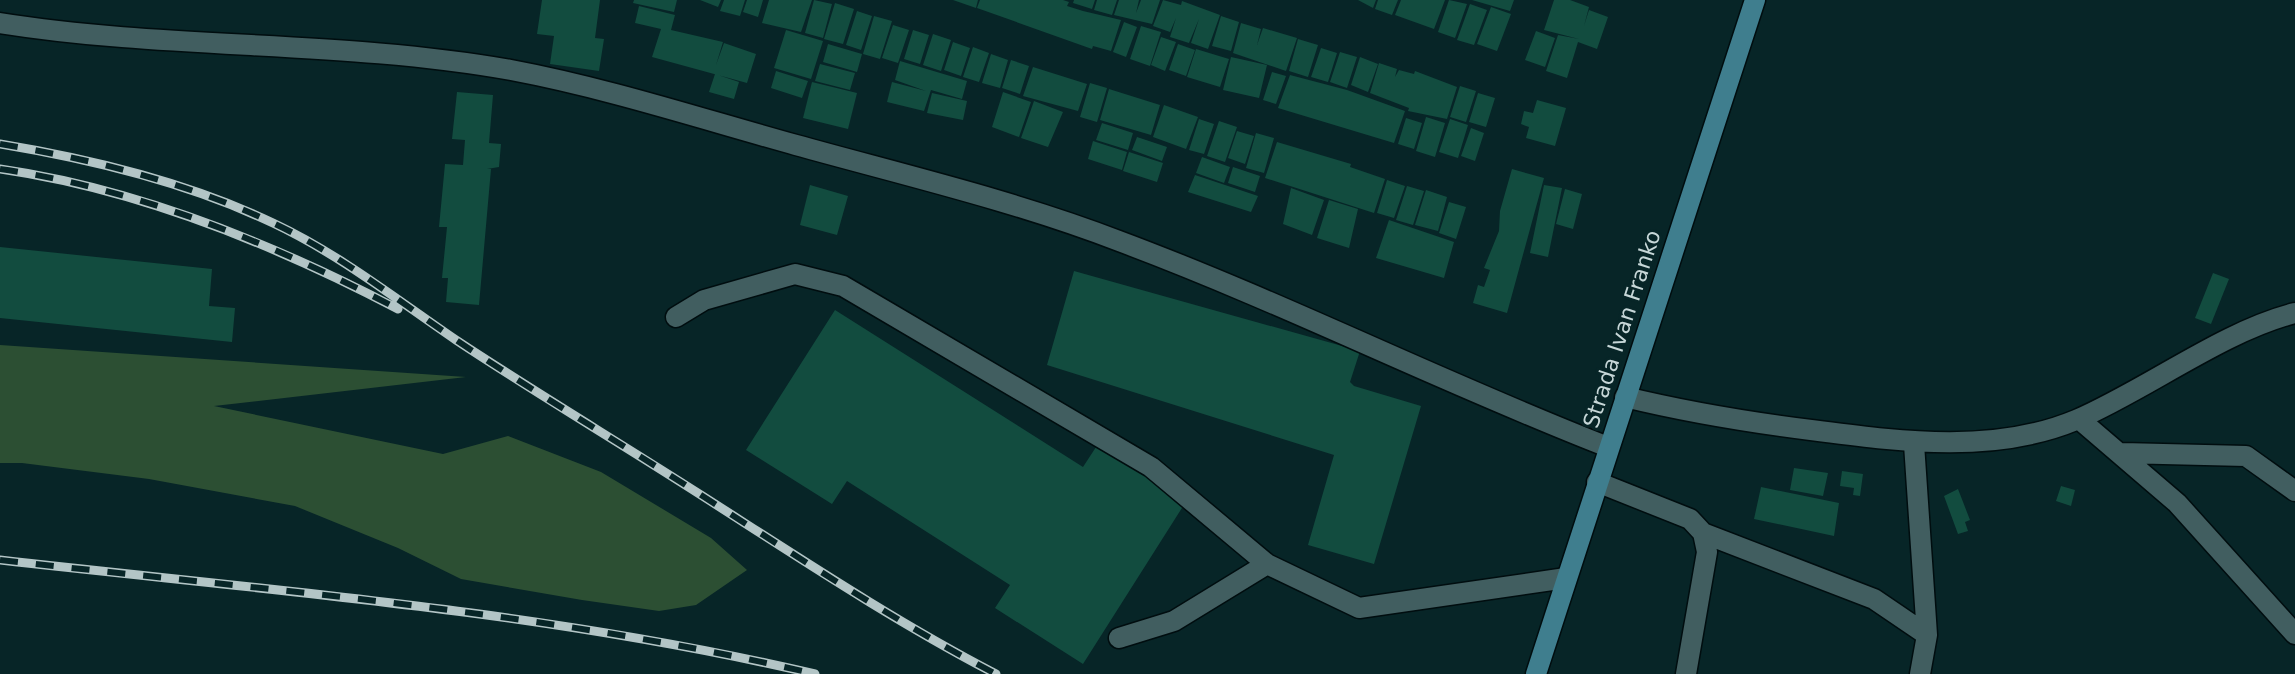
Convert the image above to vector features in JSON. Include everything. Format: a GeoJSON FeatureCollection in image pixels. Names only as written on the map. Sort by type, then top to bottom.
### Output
{"type":"FeatureCollection","features":[{"type":"Feature","properties":{"kind":"main road","name":"Strada Ivan Franko"},"geometry":{"type":"LineString","coordinates":[[1536,674],[1755,0]]}},
{"type":"Feature","properties":{"kind":"lane"},"geometry":{"type":"LineString","coordinates":[[0,23],[158,42],[433,58],[515,71],[635,101],[971,194],[1117,240],[1311,320],[1481,397],[1608,447]]}},
{"type":"Feature","properties":{"kind":"lane"},"geometry":{"type":"LineString","coordinates":[[676,317],[704,300],[795,274],[843,286],[1151,467],[1267,564],[1359,608],[1566,578]]}},
{"type":"Feature","properties":{"kind":"lane"},"geometry":{"type":"LineString","coordinates":[[1625,397],[1700,416],[1914,444],[2024,434],[2079,419],[2212,350],[2295,313]]}},
{"type":"Feature","properties":{"kind":"lane"},"geometry":{"type":"LineString","coordinates":[[2079,419],[2177,503],[2295,634]]}},
{"type":"Feature","properties":{"kind":"lane"},"geometry":{"type":"LineString","coordinates":[[1914,444],[1927,635],[1920,674]]}},
{"type":"Feature","properties":{"kind":"lane"},"geometry":{"type":"LineString","coordinates":[[2122,453],[2246,456],[2295,491]]}},
{"type":"Feature","properties":{"kind":"lane"},"geometry":{"type":"LineString","coordinates":[[1597,482],[1690,519],[1703,533],[1874,599],[1927,635]]}},
{"type":"Feature","properties":{"kind":"lane"},"geometry":{"type":"LineString","coordinates":[[1686,674],[1707,552],[1703,533]]}},
{"type":"Feature","properties":{"kind":"lane"},"geometry":{"type":"LineString","coordinates":[[1119,638],[1174,621],[1267,564]]}},
{"type":"Feature","properties":{"kind":"green space"},"geometry":{"type":"Polygon","coordinates":[[[0,345],[466,377],[214,406],[443,454],[508,436],[601,472],[711,538],[747,570],[696,605],[659,611],[582,600],[461,579],[398,548],[295,506],[149,479],[0,463],[0,345]]]}},
{"type":"Feature","properties":{"kind":"building"},"geometry":{"type":"Polygon","coordinates":[[[542,0],[600,0],[595,38],[604,39],[599,71],[550,64],[554,36],[537,34],[542,0]]]}},
{"type":"Feature","properties":{"kind":"building"},"geometry":{"type":"Polygon","coordinates":[[[634,0],[677,0],[674,12],[633,3],[634,0]]]}},
{"type":"Feature","properties":{"kind":"building"},"geometry":{"type":"Polygon","coordinates":[[[700,0],[721,0],[718,7],[700,0]]]}},
{"type":"Feature","properties":{"kind":"building"},"geometry":{"type":"Polygon","coordinates":[[[724,0],[745,0],[740,16],[720,11],[724,0]]]}},
{"type":"Feature","properties":{"kind":"building"},"geometry":{"type":"Polygon","coordinates":[[[747,0],[763,0],[758,17],[743,12],[747,0]]]}},
{"type":"Feature","properties":{"kind":"building"},"geometry":{"type":"Polygon","coordinates":[[[769,0],[812,0],[801,32],[762,23],[769,0]]]}},
{"type":"Feature","properties":{"kind":"building"},"geometry":{"type":"Polygon","coordinates":[[[814,0],[832,4],[823,38],[805,33],[814,0]]]}},
{"type":"Feature","properties":{"kind":"building"},"geometry":{"type":"Polygon","coordinates":[[[953,0],[978,0],[976,8],[953,0]]]}},
{"type":"Feature","properties":{"kind":"building"},"geometry":{"type":"Polygon","coordinates":[[[980,0],[1063,0],[1069,2],[1067,6],[1121,20],[1111,51],[1093,46],[1092,49],[977,8],[980,0]]]}},
{"type":"Feature","properties":{"kind":"building"},"geometry":{"type":"Polygon","coordinates":[[[1074,0],[1095,0],[1092,9],[1073,3],[1074,0]]]}},
{"type":"Feature","properties":{"kind":"building"},"geometry":{"type":"Polygon","coordinates":[[[1097,0],[1117,0],[1112,15],[1094,10],[1097,0]]]}},
{"type":"Feature","properties":{"kind":"building"},"geometry":{"type":"Polygon","coordinates":[[[1119,0],[1139,0],[1136,13],[1141,0],[1160,0],[1152,24],[1114,15],[1119,0]]]}},
{"type":"Feature","properties":{"kind":"building"},"geometry":{"type":"Polygon","coordinates":[[[1163,0],[1181,5],[1182,1],[1220,15],[1208,49],[1191,43],[1199,19],[1189,43],[1170,37],[1176,18],[1170,32],[1153,26],[1163,0]]]}},
{"type":"Feature","properties":{"kind":"building"},"geometry":{"type":"Polygon","coordinates":[[[1358,0],[1376,0],[1373,8],[1358,0]]]}},
{"type":"Feature","properties":{"kind":"building"},"geometry":{"type":"Polygon","coordinates":[[[1378,0],[1398,0],[1392,15],[1375,9],[1378,0]]]}},
{"type":"Feature","properties":{"kind":"building"},"geometry":{"type":"Polygon","coordinates":[[[1401,0],[1445,0],[1434,29],[1395,15],[1401,0]]]}},
{"type":"Feature","properties":{"kind":"building"},"geometry":{"type":"Polygon","coordinates":[[[1449,0],[1467,4],[1455,38],[1438,32],[1449,0]]]}},
{"type":"Feature","properties":{"kind":"building"},"geometry":{"type":"Polygon","coordinates":[[[1472,0],[1514,0],[1510,11],[1472,0]]]}},
{"type":"Feature","properties":{"kind":"building"},"geometry":{"type":"Polygon","coordinates":[[[1554,0],[1570,0],[1589,7],[1584,26],[1589,10],[1608,17],[1597,49],[1578,42],[1567,78],[1546,71],[1558,35],[1579,39],[1544,30],[1554,0]]]}},
{"type":"Feature","properties":{"kind":"building"},"geometry":{"type":"Polygon","coordinates":[[[835,3],[854,9],[843,44],[824,39],[835,3]]]}},
{"type":"Feature","properties":{"kind":"building"},"geometry":{"type":"Polygon","coordinates":[[[1470,4],[1487,10],[1474,45],[1457,40],[1470,4]]]}},
{"type":"Feature","properties":{"kind":"building"},"geometry":{"type":"Polygon","coordinates":[[[639,6],[675,15],[671,30],[723,42],[716,65],[724,43],[756,54],[747,83],[652,57],[661,29],[635,23],[639,6]]]}},
{"type":"Feature","properties":{"kind":"building"},"geometry":{"type":"Polygon","coordinates":[[[1491,7],[1511,14],[1497,51],[1477,44],[1491,7]]]}},
{"type":"Feature","properties":{"kind":"building"},"geometry":{"type":"Polygon","coordinates":[[[857,11],[872,16],[861,50],[846,45],[857,11]]]}},
{"type":"Feature","properties":{"kind":"building"},"geometry":{"type":"Polygon","coordinates":[[[874,16],[892,21],[880,59],[863,54],[874,16]]]}},
{"type":"Feature","properties":{"kind":"building"},"geometry":{"type":"Polygon","coordinates":[[[1221,16],[1239,22],[1231,51],[1212,46],[1221,16]]]}},
{"type":"Feature","properties":{"kind":"building"},"geometry":{"type":"Polygon","coordinates":[[[1124,22],[1137,27],[1126,57],[1113,52],[1124,22]]]}},
{"type":"Feature","properties":{"kind":"building"},"geometry":{"type":"Polygon","coordinates":[[[1241,23],[1261,29],[1257,45],[1263,28],[1297,38],[1286,71],[1233,53],[1241,23]]]}},
{"type":"Feature","properties":{"kind":"building"},"geometry":{"type":"Polygon","coordinates":[[[893,25],[909,30],[898,63],[882,58],[893,25]]]}},
{"type":"Feature","properties":{"kind":"building"},"geometry":{"type":"Polygon","coordinates":[[[1141,26],[1161,32],[1150,66],[1130,59],[1141,26]]]}},
{"type":"Feature","properties":{"kind":"building"},"geometry":{"type":"Polygon","coordinates":[[[786,30],[823,41],[811,79],[774,68],[786,30]]]}},
{"type":"Feature","properties":{"kind":"building"},"geometry":{"type":"Polygon","coordinates":[[[913,30],[929,35],[920,64],[904,59],[913,30]]]}},
{"type":"Feature","properties":{"kind":"building"},"geometry":{"type":"Polygon","coordinates":[[[1536,31],[1555,38],[1545,67],[1525,60],[1536,31]]]}},
{"type":"Feature","properties":{"kind":"building"},"geometry":{"type":"Polygon","coordinates":[[[933,34],[951,40],[941,71],[923,65],[933,34]]]}},
{"type":"Feature","properties":{"kind":"building"},"geometry":{"type":"Polygon","coordinates":[[[1161,37],[1176,42],[1165,71],[1151,65],[1161,37]]]}},
{"type":"Feature","properties":{"kind":"building"},"geometry":{"type":"Polygon","coordinates":[[[1298,39],[1318,45],[1308,77],[1289,71],[1298,39]]]}},
{"type":"Feature","properties":{"kind":"building"},"geometry":{"type":"Polygon","coordinates":[[[953,42],[970,48],[961,76],[944,70],[953,42]]]}},
{"type":"Feature","properties":{"kind":"building"},"geometry":{"type":"Polygon","coordinates":[[[828,44],[862,54],[857,72],[823,62],[828,44]]]}},
{"type":"Feature","properties":{"kind":"building"},"geometry":{"type":"Polygon","coordinates":[[[1178,44],[1195,50],[1186,76],[1169,70],[1178,44]]]}},
{"type":"Feature","properties":{"kind":"building"},"geometry":{"type":"Polygon","coordinates":[[[973,47],[989,53],[979,82],[963,77],[973,47]]]}},
{"type":"Feature","properties":{"kind":"building"},"geometry":{"type":"Polygon","coordinates":[[[1321,48],[1337,53],[1328,82],[1311,77],[1321,48]]]}},
{"type":"Feature","properties":{"kind":"building"},"geometry":{"type":"Polygon","coordinates":[[[1196,49],[1229,59],[1220,87],[1187,77],[1196,49]]]}},
{"type":"Feature","properties":{"kind":"building"},"geometry":{"type":"Polygon","coordinates":[[[1340,52],[1357,57],[1347,88],[1330,82],[1340,52]]]}},
{"type":"Feature","properties":{"kind":"building"},"geometry":{"type":"Polygon","coordinates":[[[991,54],[1008,60],[1000,88],[982,83],[991,54]]]}},
{"type":"Feature","properties":{"kind":"building"},"geometry":{"type":"Polygon","coordinates":[[[1231,57],[1267,65],[1259,98],[1223,90],[1231,57]]]}},
{"type":"Feature","properties":{"kind":"building"},"geometry":{"type":"Polygon","coordinates":[[[1360,57],[1378,64],[1368,92],[1351,85],[1360,57]]]}},
{"type":"Feature","properties":{"kind":"building"},"geometry":{"type":"Polygon","coordinates":[[[1011,60],[1029,66],[1020,94],[1002,88],[1011,60]]]}},
{"type":"Feature","properties":{"kind":"building"},"geometry":{"type":"Polygon","coordinates":[[[900,61],[967,81],[962,99],[931,90],[924,111],[887,102],[892,82],[926,91],[895,80],[900,61]]]}},
{"type":"Feature","properties":{"kind":"building"},"geometry":{"type":"Polygon","coordinates":[[[1379,63],[1397,69],[1395,77],[1399,70],[1414,74],[1415,71],[1457,87],[1447,119],[1408,111],[1409,108],[1370,93],[1379,63]]]}},
{"type":"Feature","properties":{"kind":"building"},"geometry":{"type":"Polygon","coordinates":[[[820,64],[855,73],[850,90],[815,81],[820,64]]]}},
{"type":"Feature","properties":{"kind":"building"},"geometry":{"type":"Polygon","coordinates":[[[1033,67],[1087,84],[1078,111],[1023,96],[1033,67]]]}},
{"type":"Feature","properties":{"kind":"building"},"geometry":{"type":"Polygon","coordinates":[[[776,71],[808,81],[802,98],[771,88],[776,71]]]}},
{"type":"Feature","properties":{"kind":"building"},"geometry":{"type":"Polygon","coordinates":[[[1272,72],[1286,76],[1276,104],[1263,100],[1272,72]]]}},
{"type":"Feature","properties":{"kind":"building"},"geometry":{"type":"Polygon","coordinates":[[[715,74],[739,82],[734,99],[709,92],[715,74]]]}},
{"type":"Feature","properties":{"kind":"building"},"geometry":{"type":"Polygon","coordinates":[[[1290,75],[1347,90],[1405,111],[1394,143],[1278,108],[1290,75]]]}},
{"type":"Feature","properties":{"kind":"building"},"geometry":{"type":"Polygon","coordinates":[[[812,82],[857,93],[848,129],[803,118],[812,82]]]}},
{"type":"Feature","properties":{"kind":"building"},"geometry":{"type":"Polygon","coordinates":[[[1090,83],[1107,88],[1097,122],[1080,117],[1090,83]]]}},
{"type":"Feature","properties":{"kind":"building"},"geometry":{"type":"Polygon","coordinates":[[[1460,86],[1476,91],[1466,122],[1450,117],[1460,86]]]}},
{"type":"Feature","properties":{"kind":"building"},"geometry":{"type":"Polygon","coordinates":[[[1109,89],[1160,105],[1151,135],[1100,120],[1109,89]]]}},
{"type":"Feature","properties":{"kind":"building"},"geometry":{"type":"Polygon","coordinates":[[[457,92],[493,95],[489,143],[501,144],[499,167],[487,169],[491,169],[479,305],[446,302],[448,278],[442,278],[447,227],[439,227],[445,164],[463,165],[465,140],[452,139],[457,92]]]}},
{"type":"Feature","properties":{"kind":"building"},"geometry":{"type":"Polygon","coordinates":[[[1003,92],[1031,102],[1019,137],[992,127],[1003,92]]]}},
{"type":"Feature","properties":{"kind":"building"},"geometry":{"type":"Polygon","coordinates":[[[932,93],[967,101],[963,120],[927,113],[932,93]]]}},
{"type":"Feature","properties":{"kind":"building"},"geometry":{"type":"Polygon","coordinates":[[[1478,93],[1495,98],[1486,127],[1469,122],[1478,93]]]}},
{"type":"Feature","properties":{"kind":"building"},"geometry":{"type":"Polygon","coordinates":[[[1537,100],[1566,108],[1555,146],[1526,138],[1529,127],[1521,124],[1524,111],[1533,113],[1537,100]]]}},
{"type":"Feature","properties":{"kind":"building"},"geometry":{"type":"Polygon","coordinates":[[[1034,101],[1063,112],[1048,147],[1021,138],[1034,101]]]}},
{"type":"Feature","properties":{"kind":"building"},"geometry":{"type":"Polygon","coordinates":[[[1164,105],[1198,117],[1186,149],[1153,137],[1164,105]]]}},
{"type":"Feature","properties":{"kind":"building"},"geometry":{"type":"Polygon","coordinates":[[[1426,117],[1445,123],[1435,157],[1416,151],[1426,117]]]}},
{"type":"Feature","properties":{"kind":"building"},"geometry":{"type":"Polygon","coordinates":[[[1406,118],[1422,123],[1414,149],[1398,144],[1406,118]]]}},
{"type":"Feature","properties":{"kind":"building"},"geometry":{"type":"Polygon","coordinates":[[[1199,119],[1214,124],[1204,154],[1189,150],[1199,119]]]}},
{"type":"Feature","properties":{"kind":"building"},"geometry":{"type":"Polygon","coordinates":[[[1450,119],[1468,125],[1458,158],[1439,152],[1450,119]]]}},
{"type":"Feature","properties":{"kind":"building"},"geometry":{"type":"Polygon","coordinates":[[[1219,121],[1237,127],[1225,162],[1207,156],[1219,121]]]}},
{"type":"Feature","properties":{"kind":"building"},"geometry":{"type":"Polygon","coordinates":[[[1102,123],[1133,133],[1128,150],[1096,140],[1102,123]]]}},
{"type":"Feature","properties":{"kind":"building"},"geometry":{"type":"Polygon","coordinates":[[[1471,128],[1484,133],[1475,161],[1461,156],[1471,128]]]}},
{"type":"Feature","properties":{"kind":"building"},"geometry":{"type":"Polygon","coordinates":[[[1237,131],[1254,136],[1245,164],[1228,158],[1237,131]]]}},
{"type":"Feature","properties":{"kind":"building"},"geometry":{"type":"Polygon","coordinates":[[[1256,133],[1274,138],[1264,173],[1246,168],[1256,133]]]}},
{"type":"Feature","properties":{"kind":"building"},"geometry":{"type":"Polygon","coordinates":[[[1137,137],[1167,147],[1162,161],[1132,150],[1137,137]]]}},
{"type":"Feature","properties":{"kind":"building"},"geometry":{"type":"Polygon","coordinates":[[[1093,141],[1127,152],[1122,170],[1088,159],[1093,141]]]}},
{"type":"Feature","properties":{"kind":"building"},"geometry":{"type":"Polygon","coordinates":[[[1277,142],[1351,164],[1350,167],[1385,179],[1374,213],[1265,178],[1277,142]]]}},
{"type":"Feature","properties":{"kind":"building"},"geometry":{"type":"Polygon","coordinates":[[[1129,152],[1163,163],[1157,182],[1123,171],[1129,152]]]}},
{"type":"Feature","properties":{"kind":"building"},"geometry":{"type":"Polygon","coordinates":[[[1202,157],[1230,167],[1224,183],[1196,173],[1202,157]]]}},
{"type":"Feature","properties":{"kind":"building"},"geometry":{"type":"Polygon","coordinates":[[[1233,167],[1260,176],[1255,192],[1228,183],[1233,167]]]}},
{"type":"Feature","properties":{"kind":"building"},"geometry":{"type":"Polygon","coordinates":[[[1512,169],[1544,178],[1507,313],[1473,303],[1478,285],[1484,287],[1490,270],[1484,268],[1499,231],[1500,211],[1512,169]]]}},
{"type":"Feature","properties":{"kind":"building"},"geometry":{"type":"Polygon","coordinates":[[[1195,175],[1258,196],[1251,212],[1188,192],[1195,175]]]}},
{"type":"Feature","properties":{"kind":"building"},"geometry":{"type":"Polygon","coordinates":[[[1387,180],[1405,186],[1394,218],[1377,213],[1387,180]]]}},
{"type":"Feature","properties":{"kind":"building"},"geometry":{"type":"Polygon","coordinates":[[[810,185],[848,196],[837,235],[800,225],[810,185]]]}},
{"type":"Feature","properties":{"kind":"building"},"geometry":{"type":"Polygon","coordinates":[[[1544,185],[1562,188],[1548,257],[1530,253],[1544,185]]]}},
{"type":"Feature","properties":{"kind":"building"},"geometry":{"type":"Polygon","coordinates":[[[1407,186],[1424,191],[1413,225],[1396,220],[1407,186]]]}},
{"type":"Feature","properties":{"kind":"building"},"geometry":{"type":"Polygon","coordinates":[[[1291,188],[1324,200],[1312,235],[1283,224],[1291,188]]]}},
{"type":"Feature","properties":{"kind":"building"},"geometry":{"type":"Polygon","coordinates":[[[1565,189],[1582,194],[1573,229],[1556,224],[1565,189]]]}},
{"type":"Feature","properties":{"kind":"building"},"geometry":{"type":"Polygon","coordinates":[[[1426,190],[1447,197],[1438,231],[1415,225],[1426,190]]]}},
{"type":"Feature","properties":{"kind":"building"},"geometry":{"type":"Polygon","coordinates":[[[1329,200],[1358,209],[1349,248],[1317,238],[1329,200]]]}},
{"type":"Feature","properties":{"kind":"building"},"geometry":{"type":"Polygon","coordinates":[[[1449,202],[1466,207],[1456,239],[1439,233],[1449,202]]]}},
{"type":"Feature","properties":{"kind":"building"},"geometry":{"type":"Polygon","coordinates":[[[1389,220],[1454,242],[1444,278],[1376,258],[1389,220]]]}},
{"type":"Feature","properties":{"kind":"building"},"geometry":{"type":"Polygon","coordinates":[[[0,247],[212,269],[209,306],[235,308],[232,342],[0,318],[0,247]]]}},
{"type":"Feature","properties":{"kind":"building"},"geometry":{"type":"Polygon","coordinates":[[[1074,271],[1360,351],[1350,382],[1354,386],[1421,406],[1374,564],[1308,545],[1334,455],[1047,365],[1074,271]]]}},
{"type":"Feature","properties":{"kind":"building"},"geometry":{"type":"Polygon","coordinates":[[[2213,273],[2229,279],[2211,324],[2195,318],[2213,273]]]}},
{"type":"Feature","properties":{"kind":"building"},"geometry":{"type":"Polygon","coordinates":[[[835,310],[1083,467],[1098,444],[1187,500],[1083,664],[995,608],[1010,585],[847,481],[832,504],[746,450],[835,310]]]}},
{"type":"Feature","properties":{"kind":"building"},"geometry":{"type":"Polygon","coordinates":[[[1794,468],[1828,473],[1823,496],[1790,490],[1794,468]]]}},
{"type":"Feature","properties":{"kind":"building"},"geometry":{"type":"Polygon","coordinates":[[[1842,471],[1863,474],[1860,496],[1853,495],[1854,488],[1840,486],[1842,471]]]}},
{"type":"Feature","properties":{"kind":"building"},"geometry":{"type":"Polygon","coordinates":[[[2061,486],[2075,490],[2071,506],[2056,501],[2061,486]]]}},
{"type":"Feature","properties":{"kind":"building"},"geometry":{"type":"Polygon","coordinates":[[[1761,487],[1839,503],[1834,536],[1754,519],[1761,487]]]}},
{"type":"Feature","properties":{"kind":"building"},"geometry":{"type":"Polygon","coordinates":[[[1958,489],[1970,520],[1965,522],[1968,531],[1958,534],[1944,496],[1958,489]]]}},
{"type":"Feature","properties":{"kind":"railway"},"geometry":{"type":"LineString","coordinates":[[0,144],[104,165],[174,184],[241,209],[297,235],[367,278],[486,360],[847,588],[996,674]]}},
{"type":"Feature","properties":{"kind":"railway"},"geometry":{"type":"LineString","coordinates":[[0,169],[103,190],[205,222],[303,263],[398,309]]}},
{"type":"Feature","properties":{"kind":"railway"},"geometry":{"type":"LineString","coordinates":[[0,560],[511,618],[714,652],[815,674]]}}]}
